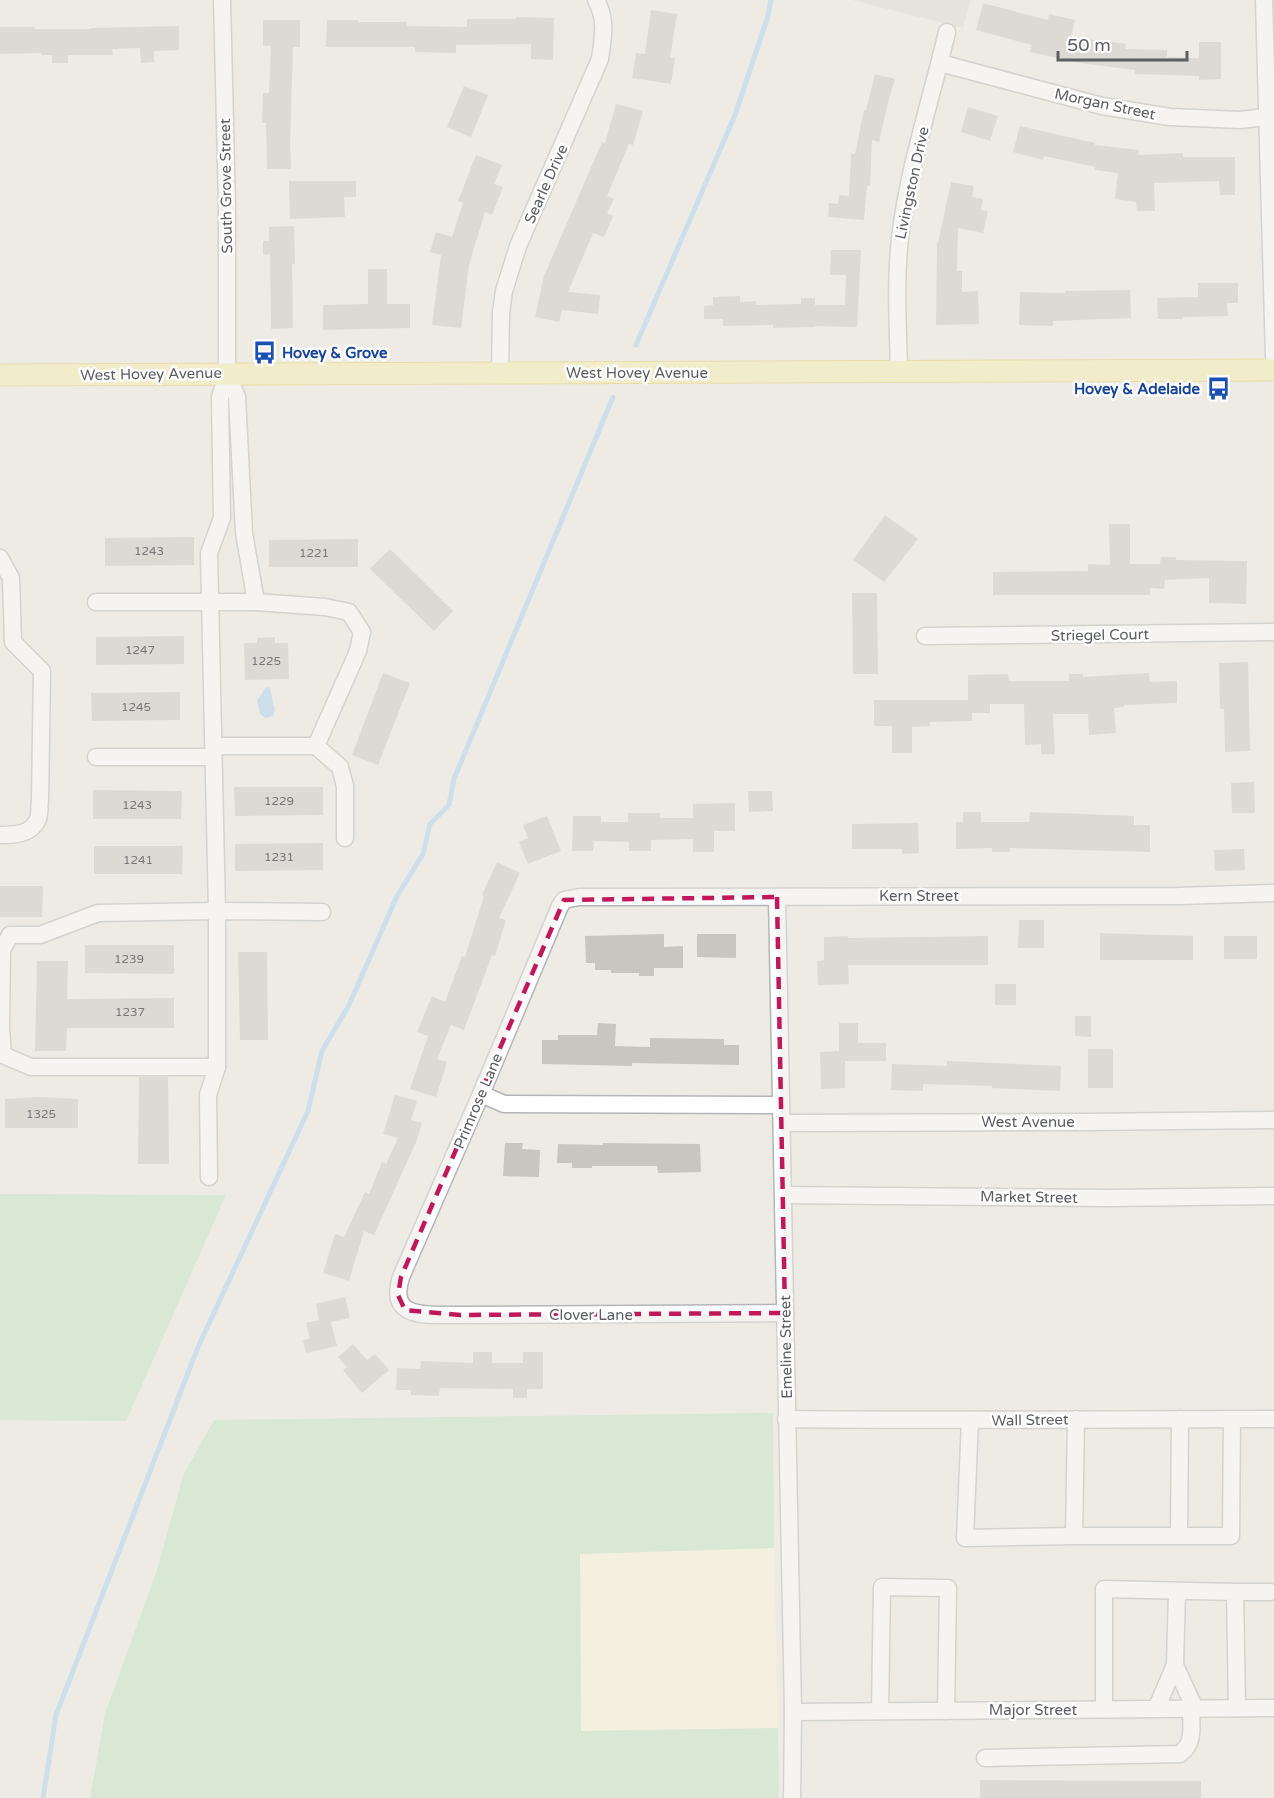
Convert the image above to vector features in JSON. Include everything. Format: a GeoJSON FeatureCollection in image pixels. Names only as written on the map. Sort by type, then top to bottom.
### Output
{"type":"FeatureCollection","features":[{"type":"Feature","properties":{"kind":"main road","name":"West Hovey Avenue"},"geometry":{"type":"LineString","coordinates":[[0,375],[1274,370]]}},
{"type":"Feature","properties":{"kind":"street","name":"South Grove Street"},"geometry":{"type":"LineString","coordinates":[[222,0],[227,206],[227,373]]}},
{"type":"Feature","properties":{"kind":"street","name":"Searle Drive"},"geometry":{"type":"LineString","coordinates":[[500,373],[501,313],[508,277],[518,246],[600,59],[604,30],[602,14],[596,0]]}},
{"type":"Feature","properties":{"kind":"street"},"geometry":{"type":"LineString","coordinates":[[1264,0],[1270,116],[1274,357]]}},
{"type":"Feature","properties":{"kind":"street","name":"Livingston Drive"},"geometry":{"type":"LineString","coordinates":[[899,372],[900,237],[909,186],[947,32]]}},
{"type":"Feature","properties":{"kind":"street","name":"Morgan Street"},"geometry":{"type":"LineString","coordinates":[[940,63],[1102,106],[1170,117],[1240,120],[1270,116]]}},
{"type":"Feature","properties":{"kind":"street"},"geometry":{"type":"LineString","coordinates":[[209,1178],[208,1095],[218,1067],[209,553],[222,518],[220,398],[227,373]]}},
{"type":"Feature","properties":{"kind":"street"},"geometry":{"type":"LineString","coordinates":[[227,373],[237,397],[244,533],[256,602]]}},
{"type":"Feature","properties":{"kind":"street"},"geometry":{"type":"LineString","coordinates":[[222,500],[241,500]]}},
{"type":"Feature","properties":{"kind":"street"},"geometry":{"type":"LineString","coordinates":[[0,558],[11,578],[13,642],[42,671],[38,819],[27,831],[15,835],[0,835]]}},
{"type":"Feature","properties":{"kind":"street"},"geometry":{"type":"LineString","coordinates":[[96,602],[256,602],[325,607],[349,612],[362,632],[358,651],[316,746]]}},
{"type":"Feature","properties":{"kind":"street","name":"Striegel Court"},"geometry":{"type":"LineString","coordinates":[[925,636],[1274,632]]}},
{"type":"Feature","properties":{"kind":"street"},"geometry":{"type":"LineString","coordinates":[[96,757],[316,746],[340,766],[345,786],[345,838]]}},
{"type":"Feature","properties":{"kind":"street","name":"Kern Street"},"geometry":{"type":"LineString","coordinates":[[564,900],[579,897],[1178,896],[1274,893]]}},
{"type":"Feature","properties":{"kind":"street","name":"Emeline Street"},"geometry":{"type":"LineString","coordinates":[[777,897],[793,1712],[792,1798]]}},
{"type":"Feature","properties":{"kind":"street","name":"Primrose Lane"},"geometry":{"type":"LineString","coordinates":[[400,1303],[398,1288],[401,1277],[564,900]]}},
{"type":"Feature","properties":{"kind":"street"},"geometry":{"type":"LineString","coordinates":[[218,1067],[31,1067],[3,1055],[1,950],[10,935],[40,935],[98,913],[322,912]]}},
{"type":"Feature","properties":{"kind":"street"},"geometry":{"type":"LineString","coordinates":[[481,1094],[504,1104],[781,1105]]}},
{"type":"Feature","properties":{"kind":"street","name":"West Avenue"},"geometry":{"type":"LineString","coordinates":[[782,1123],[1274,1120]]}},
{"type":"Feature","properties":{"kind":"street","name":"Market Street"},"geometry":{"type":"LineString","coordinates":[[784,1195],[1110,1198],[1274,1196]]}},
{"type":"Feature","properties":{"kind":"street","name":"Clover Lane"},"geometry":{"type":"LineString","coordinates":[[400,1303],[405,1310],[415,1313],[437,1314],[785,1313]]}},
{"type":"Feature","properties":{"kind":"street","name":"Wall Street"},"geometry":{"type":"LineString","coordinates":[[786,1419],[1274,1419]]}},
{"type":"Feature","properties":{"kind":"street"},"geometry":{"type":"LineString","coordinates":[[1074,1536],[1076,1419]]}},
{"type":"Feature","properties":{"kind":"street"},"geometry":{"type":"LineString","coordinates":[[1179,1536],[1180,1419]]}},
{"type":"Feature","properties":{"kind":"street"},"geometry":{"type":"LineString","coordinates":[[970,1420],[965,1538],[1231,1536],[1232,1419]]}},
{"type":"Feature","properties":{"kind":"street"},"geometry":{"type":"LineString","coordinates":[[880,1711],[882,1587],[948,1588],[946,1711]]}},
{"type":"Feature","properties":{"kind":"street"},"geometry":{"type":"LineString","coordinates":[[1104,1709],[1104,1589],[1270,1592]]}},
{"type":"Feature","properties":{"kind":"street"},"geometry":{"type":"LineString","coordinates":[[1156,1709],[1175,1665],[1177,1591]]}},
{"type":"Feature","properties":{"kind":"street"},"geometry":{"type":"LineString","coordinates":[[1235,1592],[1237,1708]]}},
{"type":"Feature","properties":{"kind":"street"},"geometry":{"type":"LineString","coordinates":[[985,1758],[1180,1754],[1187,1749],[1191,1739],[1193,1709],[1175,1665]]}},
{"type":"Feature","properties":{"kind":"street","name":"Major Street"},"geometry":{"type":"LineString","coordinates":[[793,1712],[1274,1708]]}},
{"type":"Feature","properties":{"kind":"highlighted area"},"geometry":{"type":"Polygon","coordinates":[[[777,897],[785,1313],[460,1315],[405,1310],[398,1295],[401,1277],[564,900],[777,897]]]}},
{"type":"Feature","properties":{"kind":"shaded area"},"geometry":{"type":"Polygon","coordinates":[[[852,0],[971,0],[963,28],[852,0]]]}},
{"type":"Feature","properties":{"kind":"shaded area"},"geometry":{"type":"Polygon","coordinates":[[[774,1548],[778,1728],[581,1731],[580,1554],[774,1548]]]}},
{"type":"Feature","properties":{"kind":"green space"},"geometry":{"type":"Polygon","coordinates":[[[0,1194],[226,1195],[126,1421],[0,1420],[0,1194]]]}},
{"type":"Feature","properties":{"kind":"green space"},"geometry":{"type":"Polygon","coordinates":[[[773,1413],[774,1548],[580,1554],[581,1731],[778,1728],[779,1798],[90,1798],[105,1714],[157,1570],[183,1476],[214,1420],[773,1413]]]}},
{"type":"Feature","properties":{"kind":"water"},"geometry":{"type":"Polygon","coordinates":[[[266,687],[270,688],[275,709],[273,716],[266,718],[260,714],[257,701],[266,687]]]}},
{"type":"Feature","properties":{"kind":"building"},"geometry":{"type":"Polygon","coordinates":[[[983,3],[1048,20],[1049,14],[1075,20],[1071,37],[1126,44],[1125,49],[1167,50],[1167,57],[1199,58],[1199,42],[1221,42],[1221,79],[1199,80],[1199,76],[1135,74],[1135,70],[1080,63],[1030,52],[1032,45],[976,30],[983,3]]]}},
{"type":"Feature","properties":{"kind":"building"},"geometry":{"type":"Polygon","coordinates":[[[651,10],[677,14],[670,58],[675,58],[671,84],[632,78],[636,53],[645,54],[651,10]]]}},
{"type":"Feature","properties":{"kind":"building"},"geometry":{"type":"Polygon","coordinates":[[[516,17],[554,18],[553,60],[531,59],[531,44],[456,45],[456,53],[415,52],[415,47],[326,47],[327,20],[407,22],[407,26],[467,27],[467,19],[516,19],[516,17]]]}},
{"type":"Feature","properties":{"kind":"building"},"geometry":{"type":"Polygon","coordinates":[[[263,20],[300,20],[300,47],[293,47],[291,169],[267,169],[266,123],[262,123],[263,93],[269,93],[271,46],[263,46],[263,20]]]}},
{"type":"Feature","properties":{"kind":"building"},"geometry":{"type":"Polygon","coordinates":[[[179,26],[179,50],[154,51],[154,62],[141,63],[140,48],[112,49],[113,55],[68,55],[68,63],[52,63],[52,55],[41,55],[41,53],[0,54],[0,27],[91,29],[179,26]]]}},
{"type":"Feature","properties":{"kind":"building"},"geometry":{"type":"Polygon","coordinates":[[[875,74],[895,79],[879,142],[872,140],[870,186],[867,186],[864,220],[828,217],[829,203],[838,204],[839,195],[849,196],[851,154],[855,154],[864,110],[866,110],[875,74]]]}},
{"type":"Feature","properties":{"kind":"building"},"geometry":{"type":"Polygon","coordinates":[[[464,86],[488,95],[471,137],[447,127],[464,86]]]}},
{"type":"Feature","properties":{"kind":"building"},"geometry":{"type":"Polygon","coordinates":[[[616,104],[643,111],[633,145],[629,144],[607,196],[614,199],[607,213],[613,216],[604,237],[593,233],[568,292],[600,295],[598,314],[562,310],[559,322],[535,317],[544,276],[602,142],[605,143],[616,104]]]}},
{"type":"Feature","properties":{"kind":"building"},"geometry":{"type":"Polygon","coordinates":[[[968,107],[998,116],[990,141],[961,132],[968,107]]]}},
{"type":"Feature","properties":{"kind":"building"},"geometry":{"type":"Polygon","coordinates":[[[1020,126],[1095,143],[1095,145],[1139,150],[1138,155],[1183,153],[1183,157],[1235,157],[1235,195],[1220,195],[1219,181],[1154,183],[1155,211],[1137,211],[1136,202],[1115,199],[1118,173],[1095,170],[1095,167],[1044,156],[1043,160],[1013,152],[1020,126]]]}},
{"type":"Feature","properties":{"kind":"building"},"geometry":{"type":"Polygon","coordinates":[[[476,155],[502,165],[494,184],[503,187],[492,215],[485,212],[469,265],[461,328],[432,325],[441,255],[430,252],[436,232],[452,237],[463,203],[458,201],[476,155]]]}},
{"type":"Feature","properties":{"kind":"building"},"geometry":{"type":"Polygon","coordinates":[[[289,181],[356,181],[356,197],[344,197],[345,217],[290,219],[289,181]]]}},
{"type":"Feature","properties":{"kind":"building"},"geometry":{"type":"Polygon","coordinates":[[[951,182],[974,186],[972,197],[983,199],[981,210],[988,211],[983,233],[958,228],[957,271],[962,271],[962,292],[978,291],[979,324],[936,325],[937,243],[951,182]]]}},
{"type":"Feature","properties":{"kind":"building"},"geometry":{"type":"Polygon","coordinates":[[[294,226],[293,328],[271,329],[270,254],[263,255],[263,241],[269,241],[269,227],[294,226]]]}},
{"type":"Feature","properties":{"kind":"building"},"geometry":{"type":"Polygon","coordinates":[[[831,250],[861,250],[857,327],[723,326],[723,319],[704,319],[704,306],[713,305],[713,297],[740,296],[740,302],[756,301],[756,305],[801,304],[801,298],[815,298],[815,305],[845,305],[846,275],[830,275],[831,250]]]}},
{"type":"Feature","properties":{"kind":"building"},"geometry":{"type":"Polygon","coordinates":[[[368,269],[387,269],[387,304],[410,304],[410,328],[323,330],[323,305],[368,304],[368,269]]]}},
{"type":"Feature","properties":{"kind":"building"},"geometry":{"type":"Polygon","coordinates":[[[1198,283],[1238,283],[1238,303],[1227,303],[1228,316],[1158,319],[1157,298],[1198,297],[1198,283]]]}},
{"type":"Feature","properties":{"kind":"building"},"geometry":{"type":"Polygon","coordinates":[[[1130,290],[1131,318],[1053,321],[1053,326],[1019,325],[1020,292],[1065,293],[1065,291],[1130,290]]]}},
{"type":"Feature","properties":{"kind":"building"},"geometry":{"type":"Polygon","coordinates":[[[885,515],[918,539],[884,582],[853,560],[885,515]]]}},
{"type":"Feature","properties":{"kind":"building"},"geometry":{"type":"Polygon","coordinates":[[[1109,524],[1130,524],[1130,564],[1160,564],[1161,557],[1176,557],[1176,560],[1247,561],[1246,604],[1209,603],[1209,578],[1165,580],[1164,589],[1150,588],[1150,595],[993,595],[993,572],[1088,571],[1088,564],[1110,565],[1109,524]]]}},
{"type":"Feature","properties":{"kind":"building"},"geometry":{"type":"Polygon","coordinates":[[[194,537],[194,565],[105,566],[105,538],[194,537]]]}},
{"type":"Feature","properties":{"kind":"building"},"geometry":{"type":"Polygon","coordinates":[[[358,539],[358,567],[269,567],[269,540],[358,539]]]}},
{"type":"Feature","properties":{"kind":"building"},"geometry":{"type":"Polygon","coordinates":[[[390,549],[453,611],[434,631],[370,569],[390,549]]]}},
{"type":"Feature","properties":{"kind":"building"},"geometry":{"type":"Polygon","coordinates":[[[852,593],[877,593],[878,674],[853,674],[852,593]]]}},
{"type":"Feature","properties":{"kind":"building"},"geometry":{"type":"Polygon","coordinates":[[[184,636],[184,664],[96,665],[96,637],[184,636]]]}},
{"type":"Feature","properties":{"kind":"building"},"geometry":{"type":"Polygon","coordinates":[[[275,637],[275,643],[288,643],[289,679],[245,680],[244,643],[257,643],[257,638],[275,637]]]}},
{"type":"Feature","properties":{"kind":"building"},"geometry":{"type":"Polygon","coordinates":[[[1248,662],[1250,751],[1225,752],[1224,709],[1220,709],[1219,663],[1248,662]]]}},
{"type":"Feature","properties":{"kind":"building"},"geometry":{"type":"Polygon","coordinates":[[[383,673],[410,683],[378,765],[352,755],[383,673]]]}},
{"type":"Feature","properties":{"kind":"building"},"geometry":{"type":"Polygon","coordinates":[[[1149,673],[1150,682],[1177,681],[1177,703],[1124,705],[1124,707],[1114,708],[1116,733],[1089,735],[1088,714],[1053,714],[1055,754],[1041,754],[1041,744],[1025,745],[1024,704],[990,704],[990,713],[972,713],[972,721],[930,722],[930,726],[912,727],[912,753],[892,753],[892,726],[874,726],[874,700],[968,700],[968,675],[1008,674],[1009,681],[1069,681],[1069,674],[1083,674],[1083,677],[1149,673]]]}},
{"type":"Feature","properties":{"kind":"building"},"geometry":{"type":"Polygon","coordinates":[[[180,692],[180,720],[92,721],[91,693],[180,692]]]}},
{"type":"Feature","properties":{"kind":"building"},"geometry":{"type":"Polygon","coordinates":[[[1254,782],[1255,813],[1232,813],[1231,783],[1254,782]]]}},
{"type":"Feature","properties":{"kind":"building"},"geometry":{"type":"Polygon","coordinates":[[[234,787],[323,787],[323,815],[235,816],[234,787]]]}},
{"type":"Feature","properties":{"kind":"building"},"geometry":{"type":"Polygon","coordinates":[[[93,790],[182,791],[181,819],[93,819],[93,790]]]}},
{"type":"Feature","properties":{"kind":"building"},"geometry":{"type":"Polygon","coordinates":[[[748,791],[772,791],[773,811],[749,812],[748,791]]]}},
{"type":"Feature","properties":{"kind":"building"},"geometry":{"type":"Polygon","coordinates":[[[735,803],[735,831],[714,831],[714,852],[693,852],[693,839],[651,840],[651,851],[629,851],[629,842],[594,841],[593,851],[572,851],[573,816],[601,816],[601,822],[628,822],[628,813],[660,813],[660,818],[693,818],[693,804],[735,803]]]}},
{"type":"Feature","properties":{"kind":"building"},"geometry":{"type":"Polygon","coordinates":[[[963,812],[981,812],[981,822],[1029,822],[1030,812],[1134,816],[1134,825],[1150,825],[1150,852],[1010,848],[1010,852],[992,852],[992,848],[956,849],[956,822],[963,822],[963,812]]]}},
{"type":"Feature","properties":{"kind":"building"},"geometry":{"type":"Polygon","coordinates":[[[547,816],[561,851],[528,864],[519,842],[528,838],[523,825],[547,816]]]}},
{"type":"Feature","properties":{"kind":"building"},"geometry":{"type":"Polygon","coordinates":[[[918,823],[919,853],[902,854],[902,849],[852,849],[852,824],[918,823]]]}},
{"type":"Feature","properties":{"kind":"building"},"geometry":{"type":"Polygon","coordinates":[[[323,843],[323,870],[235,871],[235,844],[323,843]]]}},
{"type":"Feature","properties":{"kind":"building"},"geometry":{"type":"Polygon","coordinates":[[[94,846],[183,846],[182,874],[94,874],[94,846]]]}},
{"type":"Feature","properties":{"kind":"building"},"geometry":{"type":"Polygon","coordinates":[[[1244,849],[1245,870],[1215,871],[1214,850],[1244,849]]]}},
{"type":"Feature","properties":{"kind":"building"},"geometry":{"type":"Polygon","coordinates":[[[497,862],[520,873],[499,918],[506,920],[495,956],[492,955],[464,1030],[451,1025],[437,1059],[447,1062],[436,1097],[410,1089],[428,1036],[417,1032],[432,996],[445,1002],[462,956],[465,957],[484,896],[482,895],[497,862]]]}},
{"type":"Feature","properties":{"kind":"building"},"geometry":{"type":"Polygon","coordinates":[[[0,886],[43,886],[42,917],[0,917],[0,886]]]}},
{"type":"Feature","properties":{"kind":"building"},"geometry":{"type":"Polygon","coordinates":[[[1019,920],[1044,920],[1044,948],[1018,948],[1019,920]]]}},
{"type":"Feature","properties":{"kind":"building"},"geometry":{"type":"Polygon","coordinates":[[[1100,933],[1193,936],[1193,960],[1100,960],[1100,933]]]}},
{"type":"Feature","properties":{"kind":"building"},"geometry":{"type":"Polygon","coordinates":[[[664,934],[664,947],[683,946],[683,968],[654,968],[654,976],[639,976],[639,973],[611,973],[611,970],[595,970],[595,963],[586,963],[585,936],[664,934]]]}},
{"type":"Feature","properties":{"kind":"building"},"geometry":{"type":"Polygon","coordinates":[[[697,934],[736,934],[736,958],[697,957],[697,934]]]}},
{"type":"Feature","properties":{"kind":"building"},"geometry":{"type":"Polygon","coordinates":[[[848,936],[848,938],[988,936],[988,965],[848,965],[849,984],[818,985],[817,961],[824,960],[824,937],[848,936]]]}},
{"type":"Feature","properties":{"kind":"building"},"geometry":{"type":"Polygon","coordinates":[[[1224,936],[1257,936],[1257,959],[1224,959],[1224,936]]]}},
{"type":"Feature","properties":{"kind":"building"},"geometry":{"type":"Polygon","coordinates":[[[85,945],[174,945],[174,974],[85,973],[85,945]]]}},
{"type":"Feature","properties":{"kind":"building"},"geometry":{"type":"Polygon","coordinates":[[[238,952],[267,952],[268,1040],[240,1040],[238,952]]]}},
{"type":"Feature","properties":{"kind":"building"},"geometry":{"type":"Polygon","coordinates":[[[37,961],[68,961],[67,999],[174,998],[174,1028],[67,1028],[66,1051],[35,1051],[37,961]]]}},
{"type":"Feature","properties":{"kind":"building"},"geometry":{"type":"Polygon","coordinates":[[[995,984],[1016,984],[1016,1005],[995,1005],[995,984]]]}},
{"type":"Feature","properties":{"kind":"building"},"geometry":{"type":"Polygon","coordinates":[[[1075,1016],[1091,1016],[1091,1037],[1075,1036],[1075,1016]]]}},
{"type":"Feature","properties":{"kind":"building"},"geometry":{"type":"Polygon","coordinates":[[[598,1023],[616,1024],[615,1046],[650,1047],[650,1038],[724,1039],[724,1045],[739,1045],[739,1065],[542,1064],[542,1040],[558,1040],[558,1035],[597,1035],[598,1023]]]}},
{"type":"Feature","properties":{"kind":"building"},"geometry":{"type":"Polygon","coordinates":[[[839,1023],[858,1023],[858,1043],[886,1043],[886,1061],[845,1061],[845,1088],[821,1089],[820,1052],[839,1051],[839,1023]]]}},
{"type":"Feature","properties":{"kind":"building"},"geometry":{"type":"Polygon","coordinates":[[[1088,1049],[1113,1049],[1113,1088],[1088,1088],[1088,1049]]]}},
{"type":"Feature","properties":{"kind":"building"},"geometry":{"type":"Polygon","coordinates":[[[947,1061],[1061,1066],[1060,1091],[923,1084],[923,1091],[891,1090],[892,1064],[947,1066],[947,1061]]]}},
{"type":"Feature","properties":{"kind":"building"},"geometry":{"type":"Polygon","coordinates":[[[139,1077],[168,1077],[169,1164],[138,1164],[139,1077]]]}},
{"type":"Feature","properties":{"kind":"building"},"geometry":{"type":"Polygon","coordinates":[[[395,1095],[417,1101],[411,1120],[422,1123],[417,1140],[374,1235],[364,1231],[349,1281],[323,1273],[335,1234],[344,1237],[365,1192],[369,1194],[382,1162],[386,1164],[398,1138],[383,1134],[395,1095]]]}},
{"type":"Feature","properties":{"kind":"building"},"geometry":{"type":"Polygon","coordinates":[[[38,1097],[78,1099],[78,1128],[5,1128],[5,1099],[38,1097]]]}},
{"type":"Feature","properties":{"kind":"building"},"geometry":{"type":"Polygon","coordinates":[[[505,1143],[523,1143],[522,1149],[540,1150],[539,1177],[503,1176],[505,1143]]]}},
{"type":"Feature","properties":{"kind":"building"},"geometry":{"type":"Polygon","coordinates":[[[603,1143],[700,1144],[701,1172],[658,1173],[657,1166],[572,1168],[572,1163],[557,1163],[558,1144],[603,1145],[603,1143]]]}},
{"type":"Feature","properties":{"kind":"building"},"geometry":{"type":"Polygon","coordinates":[[[345,1297],[350,1318],[331,1322],[337,1346],[306,1353],[303,1340],[310,1339],[306,1323],[319,1320],[316,1304],[345,1297]]]}},
{"type":"Feature","properties":{"kind":"building"},"geometry":{"type":"Polygon","coordinates":[[[353,1344],[367,1360],[375,1354],[389,1370],[362,1393],[343,1370],[347,1367],[338,1357],[353,1344]]]}},
{"type":"Feature","properties":{"kind":"building"},"geometry":{"type":"Polygon","coordinates":[[[473,1352],[492,1352],[492,1363],[523,1363],[523,1352],[543,1352],[543,1389],[527,1389],[527,1398],[513,1398],[513,1389],[440,1388],[439,1396],[411,1395],[411,1390],[396,1390],[397,1368],[420,1369],[421,1361],[473,1363],[473,1352]]]}},
{"type":"Feature","properties":{"kind":"building"},"geometry":{"type":"Polygon","coordinates":[[[980,1780],[1201,1781],[1201,1798],[980,1798],[980,1780]]]}},
{"type":"Feature","properties":{"kind":"waterway"},"geometry":{"type":"LineString","coordinates":[[636,345],[735,115],[768,16],[771,0]]}},
{"type":"Feature","properties":{"kind":"waterway"},"geometry":{"type":"LineString","coordinates":[[43,1798],[56,1715],[198,1347],[308,1111],[322,1051],[349,1005],[397,896],[423,854],[430,824],[449,805],[454,779],[613,397]]}},
{"type":"Feature","properties":{"kind":"place","name":"Hovey & Grove"},"geometry":{"type":"Point","coordinates":[264,353]}},
{"type":"Feature","properties":{"kind":"place","name":"Hovey & Adelaide"},"geometry":{"type":"Point","coordinates":[1218,389]}}]}
